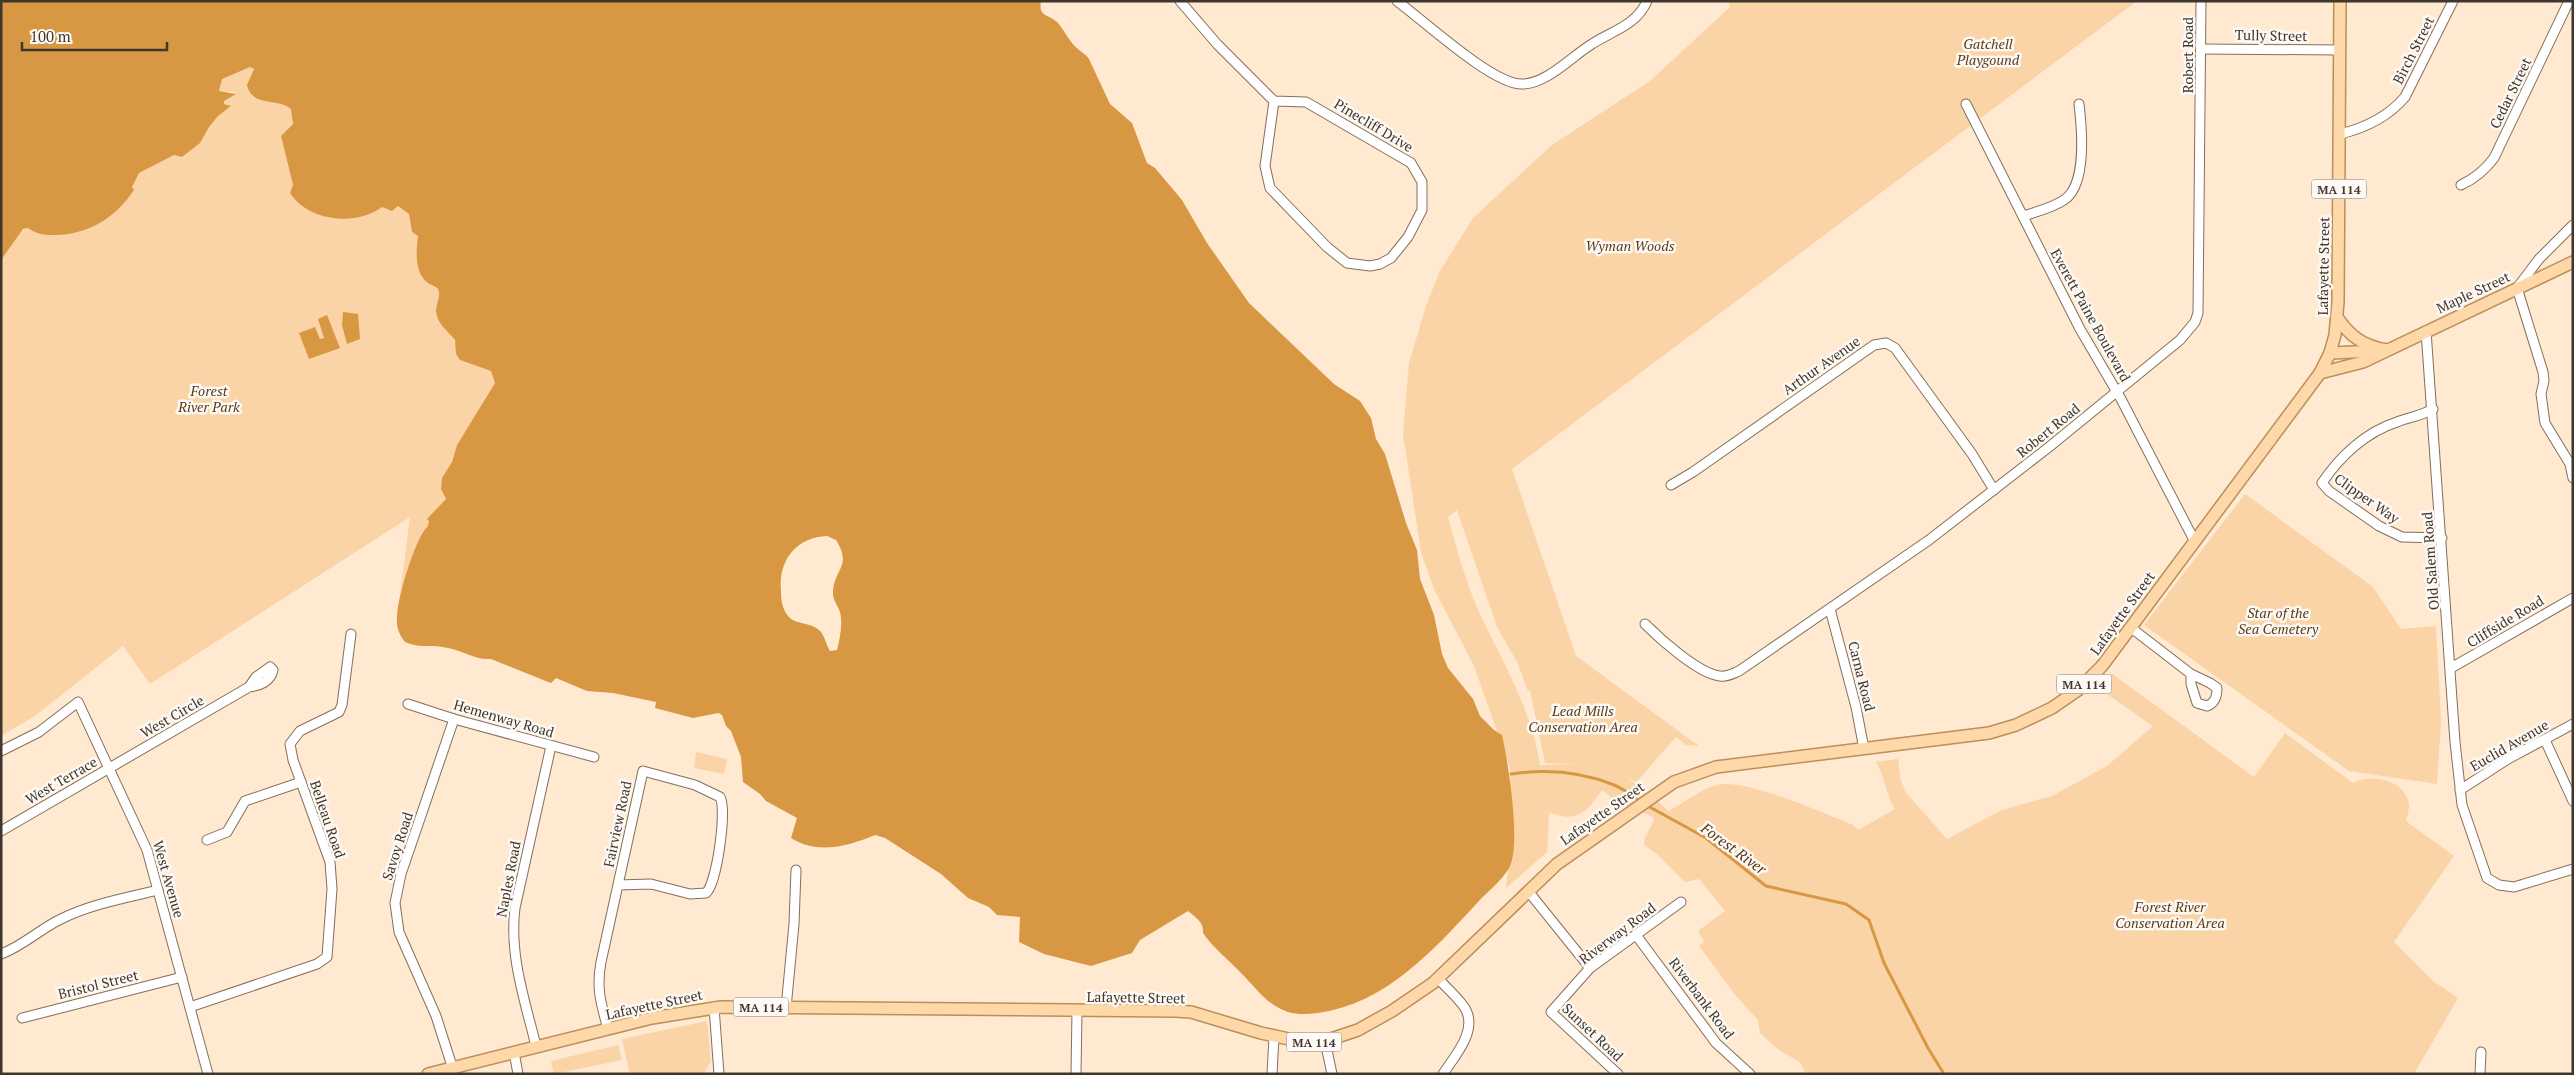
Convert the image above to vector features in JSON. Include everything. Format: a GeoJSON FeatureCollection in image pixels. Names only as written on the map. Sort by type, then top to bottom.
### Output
{"type":"FeatureCollection","features":[{"type":"Feature","properties":{"kind":"main road","name":"Lafayette Street"},"geometry":{"type":"LineString","coordinates":[[428,1074],[452,1066],[670,1014],[714,1007],[1191,1012],[1274,1037],[1298,1041],[1325,1041],[1346,1035],[1374,1021],[1414,996],[1438,978],[1557,864],[1656,793],[1694,773],[1716,767],[1989,733],[2033,718],[2068,698],[2088,681],[2250,469],[2320,373],[2330,353],[2337,317],[2340,1]]}},
{"type":"Feature","properties":{"kind":"main road","name":"Maple Street"},"geometry":{"type":"LineString","coordinates":[[2320,373],[2363,362],[2573,262]]}},
{"type":"Feature","properties":{"kind":"main road"},"geometry":{"type":"LineString","coordinates":[[2337,317],[2345,328],[2361,343],[2387,350]]}},
{"type":"Feature","properties":{"kind":"main road","name":"Maple Street"},"geometry":{"type":"LineString","coordinates":[[2330,353],[2387,350]]}},
{"type":"Feature","properties":{"kind":"street"},"geometry":{"type":"LineString","coordinates":[[1180,1],[1217,44],[1274,101]]}},
{"type":"Feature","properties":{"kind":"street"},"geometry":{"type":"LineString","coordinates":[[1397,1],[1498,77],[1512,83],[1524,84],[1551,73],[1591,44],[1629,23],[1642,13],[1648,1]]}},
{"type":"Feature","properties":{"kind":"street","name":"Robert Road"},"geometry":{"type":"LineString","coordinates":[[1645,624],[1660,639],[1689,661],[1718,676],[1728,676],[1762,657],[1929,540],[2180,340],[2195,322],[2198,313],[2201,1]]}},
{"type":"Feature","properties":{"kind":"street","name":"Birch Street"},"geometry":{"type":"LineString","coordinates":[[2340,134],[2366,126],[2389,113],[2401,102],[2420,70],[2453,1]]}},
{"type":"Feature","properties":{"kind":"street","name":"Cedar Street"},"geometry":{"type":"LineString","coordinates":[[2461,185],[2474,180],[2494,158],[2569,1]]}},
{"type":"Feature","properties":{"kind":"street","name":"Tully Street"},"geometry":{"type":"LineString","coordinates":[[2202,49],[2339,50]]}},
{"type":"Feature","properties":{"kind":"street","name":"Pinecliff Drive"},"geometry":{"type":"LineString","coordinates":[[1274,101],[1306,102],[1411,163],[1422,182],[1422,210],[1408,237],[1391,258],[1370,266],[1347,263],[1327,247],[1270,188],[1264,166],[1274,101]]}},
{"type":"Feature","properties":{"kind":"street","name":"Everett Paine Boulevard"},"geometry":{"type":"LineString","coordinates":[[1966,104],[2080,329],[2117,391],[2194,540]]}},
{"type":"Feature","properties":{"kind":"street"},"geometry":{"type":"LineString","coordinates":[[2023,216],[2064,200],[2073,192],[2078,183],[2080,146],[2079,104]]}},
{"type":"Feature","properties":{"kind":"street"},"geometry":{"type":"LineString","coordinates":[[2573,225],[2539,259],[2517,288],[2543,372],[2544,381],[2541,394],[2545,423],[2570,464],[2573,478]]}},
{"type":"Feature","properties":{"kind":"street","name":"Old Salem Road"},"geometry":{"type":"LineString","coordinates":[[2426,331],[2460,790],[2466,817],[2482,866],[2487,878],[2492,882],[2514,886],[2573,870]]}},
{"type":"Feature","properties":{"kind":"street","name":"Arthur Avenue"},"geometry":{"type":"LineString","coordinates":[[1672,484],[1693,472],[1874,345],[1886,343],[1895,348],[1930,394],[1994,490]]}},
{"type":"Feature","properties":{"kind":"street","name":"Clipper Way"},"geometry":{"type":"LineString","coordinates":[[2433,408],[2418,417],[2396,422],[2363,440],[2334,465],[2322,483],[2329,491],[2391,533],[2412,539],[2442,538]]}},
{"type":"Feature","properties":{"kind":"street","name":"Cliffside Road"},"geometry":{"type":"LineString","coordinates":[[2451,668],[2573,598]]}},
{"type":"Feature","properties":{"kind":"street","name":"Carna Road"},"geometry":{"type":"LineString","coordinates":[[1830,609],[1856,707],[1864,750]]}},
{"type":"Feature","properties":{"kind":"street"},"geometry":{"type":"LineString","coordinates":[[2130,627],[2191,674]]}},
{"type":"Feature","properties":{"kind":"street","name":"Belleau Road"},"geometry":{"type":"LineString","coordinates":[[190,1007],[317,964],[327,957],[332,889],[330,862],[293,760],[290,744],[300,731],[339,712],[342,705],[351,634]]}},
{"type":"Feature","properties":{"kind":"street","name":"West Circle"},"geometry":{"type":"LineString","coordinates":[[109,769],[249,687]]}},
{"type":"Feature","properties":{"kind":"street","name":"West Avenue"},"geometry":{"type":"LineString","coordinates":[[1,751],[39,732],[78,702],[144,841],[208,1074]]}},
{"type":"Feature","properties":{"kind":"street","name":"Hemenway Road"},"geometry":{"type":"LineString","coordinates":[[408,704],[454,719],[594,757]]}},
{"type":"Feature","properties":{"kind":"street","name":"Savoy Road"},"geometry":{"type":"LineString","coordinates":[[452,1066],[436,1016],[399,932],[395,903],[401,874],[454,719]]}},
{"type":"Feature","properties":{"kind":"street","name":"Euclid Avenue"},"geometry":{"type":"LineString","coordinates":[[2460,790],[2508,759],[2573,724]]}},
{"type":"Feature","properties":{"kind":"street"},"geometry":{"type":"LineString","coordinates":[[2545,740],[2573,801]]}},
{"type":"Feature","properties":{"kind":"street","name":"Naples Road"},"geometry":{"type":"LineString","coordinates":[[536,1046],[515,954],[512,932],[514,908],[550,746]]}},
{"type":"Feature","properties":{"kind":"street","name":"West Terrace"},"geometry":{"type":"LineString","coordinates":[[1,831],[109,769]]}},
{"type":"Feature","properties":{"kind":"street","name":"Fairview Road"},"geometry":{"type":"LineString","coordinates":[[608,1029],[598,984],[618,886],[643,771],[694,785],[720,797],[723,810],[714,875],[710,889],[706,893],[690,894],[651,884],[618,886]]}},
{"type":"Feature","properties":{"kind":"street"},"geometry":{"type":"LineString","coordinates":[[207,840],[227,832],[245,801],[301,782]]}},
{"type":"Feature","properties":{"kind":"street"},"geometry":{"type":"LineString","coordinates":[[786,1008],[794,924],[796,870]]}},
{"type":"Feature","properties":{"kind":"street"},"geometry":{"type":"LineString","coordinates":[[1,954],[12,950],[50,925],[79,911],[158,890]]}},
{"type":"Feature","properties":{"kind":"street"},"geometry":{"type":"LineString","coordinates":[[1528,890],[1590,968]]}},
{"type":"Feature","properties":{"kind":"street","name":"Riverway Road"},"geometry":{"type":"LineString","coordinates":[[1552,1011],[1590,968],[1681,902]]}},
{"type":"Feature","properties":{"kind":"street","name":"Riverbank Road"},"geometry":{"type":"LineString","coordinates":[[1636,935],[1716,1044],[1750,1074]]}},
{"type":"Feature","properties":{"kind":"street","name":"Bristol Street"},"geometry":{"type":"LineString","coordinates":[[22,1018],[182,977]]}},
{"type":"Feature","properties":{"kind":"street"},"geometry":{"type":"LineString","coordinates":[[1438,978],[1466,1010],[1469,1020],[1461,1047],[1443,1074]]}},
{"type":"Feature","properties":{"kind":"street"},"geometry":{"type":"LineString","coordinates":[[714,1007],[719,1074]]}},
{"type":"Feature","properties":{"kind":"street"},"geometry":{"type":"LineString","coordinates":[[1076,1074],[1077,1011]]}},
{"type":"Feature","properties":{"kind":"street","name":"Sunset Road"},"geometry":{"type":"LineString","coordinates":[[1552,1011],[1618,1074]]}},
{"type":"Feature","properties":{"kind":"street"},"geometry":{"type":"LineString","coordinates":[[1272,1074],[1274,1037]]}},
{"type":"Feature","properties":{"kind":"street"},"geometry":{"type":"LineString","coordinates":[[1325,1041],[1332,1074]]}},
{"type":"Feature","properties":{"kind":"street"},"geometry":{"type":"LineString","coordinates":[[514,1052],[518,1074]]}},
{"type":"Feature","properties":{"kind":"street"},"geometry":{"type":"LineString","coordinates":[[2480,1074],[2481,1052]]}},
{"type":"Feature","properties":{"kind":"green space"},"geometry":{"type":"Polygon","coordinates":[[[1728,1],[2137,1],[1512,469],[1576,656],[1699,746],[1686,745],[1676,737],[1636,782],[1626,776],[1669,811],[1705,789],[1717,785],[1730,784],[1785,798],[1853,825],[1858,830],[1895,809],[1878,765],[1875,762],[1898,759],[1901,781],[1906,793],[1947,839],[2002,810],[2052,796],[2107,766],[2153,726],[2098,688],[2111,673],[2254,777],[2285,733],[2353,783],[2360,780],[2378,779],[2395,784],[2406,796],[2409,805],[2406,821],[2454,856],[2394,942],[2433,981],[2458,998],[2414,1074],[1806,1074],[1800,1062],[1779,1050],[1760,1033],[1758,1020],[1736,996],[1699,946],[1704,942],[1698,931],[1725,911],[1699,879],[1685,882],[1657,854],[1644,845],[1654,819],[1651,816],[1615,800],[1602,790],[1586,810],[1580,814],[1567,817],[1549,812],[1547,852],[1506,888],[1511,844],[1510,768],[1474,666],[1434,589],[1421,552],[1403,434],[1409,363],[1426,306],[1440,271],[1473,218],[1552,145],[1650,81],[1730,7],[1728,1]],[[1457,510],[1448,517],[1465,577],[1479,612],[1523,705],[1536,745],[1540,765],[1579,764],[1545,763],[1530,690],[1528,691],[1517,662],[1497,627],[1457,510]]]}},
{"type":"Feature","properties":{"kind":"green space","name":"Forest River Park"},"geometry":{"type":"Polygon","coordinates":[[[253,67],[252,79],[255,97],[265,101],[282,103],[290,108],[293,113],[292,124],[281,137],[293,185],[290,193],[388,208],[398,206],[409,214],[412,232],[418,236],[417,254],[419,267],[425,278],[439,293],[437,313],[439,319],[454,340],[460,360],[491,371],[495,383],[457,445],[452,462],[442,479],[441,489],[507,640],[587,691],[556,678],[551,683],[491,659],[475,657],[440,646],[415,646],[403,639],[399,631],[397,619],[410,517],[150,684],[123,646],[35,716],[1,736],[1,239],[28,228],[45,235],[69,234],[91,227],[110,216],[127,200],[134,190],[132,187],[139,173],[174,155],[183,157],[218,116],[231,106],[224,104],[224,101],[236,92],[219,91],[222,78],[245,68],[253,67]]]}},
{"type":"Feature","properties":{"kind":"green space","name":"Star of the Sea Cemetery"},"geometry":{"type":"Polygon","coordinates":[[[2245,494],[2373,587],[2401,629],[2436,626],[2441,722],[2437,784],[2349,771],[2144,625],[2245,494]]]}},
{"type":"Feature","properties":{"kind":"green space"},"geometry":{"type":"Polygon","coordinates":[[[696,752],[727,759],[724,774],[694,768],[696,752]]]}},
{"type":"Feature","properties":{"kind":"green space"},"geometry":{"type":"Polygon","coordinates":[[[707,1021],[711,1061],[704,1074],[630,1074],[622,1039],[707,1021]]]}},
{"type":"Feature","properties":{"kind":"green space"},"geometry":{"type":"Polygon","coordinates":[[[618,1045],[622,1060],[554,1074],[551,1061],[618,1045]]]}},
{"type":"Feature","properties":{"kind":"shaded area"},"geometry":{"type":"Polygon","coordinates":[[[1,1],[1041,1],[1043,13],[1055,20],[1072,43],[1088,57],[1110,104],[1132,123],[1147,163],[1155,168],[1182,200],[1207,243],[1249,303],[1334,384],[1360,401],[1371,418],[1376,439],[1385,454],[1406,523],[1417,550],[1420,579],[1434,615],[1442,654],[1448,668],[1473,699],[1480,716],[1502,735],[1514,821],[1513,855],[1510,866],[1499,881],[1443,939],[1386,987],[1365,999],[1342,1008],[1318,1013],[1292,1013],[1274,1006],[1263,996],[1212,944],[1203,933],[1201,923],[1188,911],[1140,940],[1132,953],[1091,966],[1044,954],[1019,942],[1020,917],[997,915],[989,907],[968,898],[941,874],[885,838],[875,835],[844,845],[822,847],[811,846],[791,838],[797,818],[766,801],[760,794],[743,782],[741,757],[731,731],[726,726],[722,715],[718,713],[693,718],[655,708],[656,702],[613,693],[587,691],[556,678],[551,683],[491,659],[480,658],[454,649],[405,642],[398,630],[398,608],[412,555],[428,526],[429,521],[427,519],[446,499],[441,489],[442,478],[452,462],[457,445],[495,383],[491,371],[460,360],[456,354],[455,340],[438,320],[436,311],[439,292],[436,287],[423,279],[420,273],[417,261],[418,236],[412,232],[409,214],[398,206],[392,211],[382,207],[359,217],[333,218],[308,210],[290,193],[293,185],[281,136],[293,124],[291,109],[286,105],[254,97],[247,85],[254,69],[250,67],[222,79],[219,91],[236,94],[224,101],[224,104],[231,106],[218,116],[200,143],[182,157],[174,155],[139,173],[132,187],[134,190],[127,200],[110,216],[91,227],[69,234],[45,235],[28,228],[23,229],[1,260],[1,1]],[[827,536],[816,537],[798,546],[786,561],[781,580],[782,604],[788,616],[795,621],[817,628],[823,635],[830,651],[837,650],[841,626],[840,612],[833,594],[836,579],[843,562],[841,549],[836,540],[827,536]]]}},
{"type":"Feature","properties":{"kind":"shaded area"},"geometry":{"type":"Polygon","coordinates":[[[343,312],[358,314],[360,339],[347,344],[342,325],[343,312]]]}},
{"type":"Feature","properties":{"kind":"shaded area"},"geometry":{"type":"Polygon","coordinates":[[[327,315],[340,348],[309,359],[299,333],[315,327],[320,339],[324,338],[318,319],[327,315]]]}},
{"type":"Feature","properties":{"kind":"waterway","name":"Forest River"},"geometry":{"type":"LineString","coordinates":[[1511,774],[1537,772],[1576,774],[1618,787],[1641,802]]}},
{"type":"Feature","properties":{"kind":"waterway","name":"Forest River"},"geometry":{"type":"LineString","coordinates":[[1646,805],[1706,838],[1766,886],[1846,904],[1869,920],[1884,963],[1928,1048],[1944,1074]]}},
{"type":"Feature","properties":{"kind":"park label","name":"Gatchell Playgound"},"geometry":{"type":"Point","coordinates":[1988,52]}},
{"type":"Feature","properties":{"kind":"park label","name":"Wyman Woods"},"geometry":{"type":"Point","coordinates":[1630,245]}},
{"type":"Feature","properties":{"kind":"park label","name":"Lead Mills Conservation Area"},"geometry":{"type":"Point","coordinates":[1583,718]}},
{"type":"Feature","properties":{"kind":"park label","name":"Forest River Conservation Area"},"geometry":{"type":"Point","coordinates":[2170,914]}}]}
